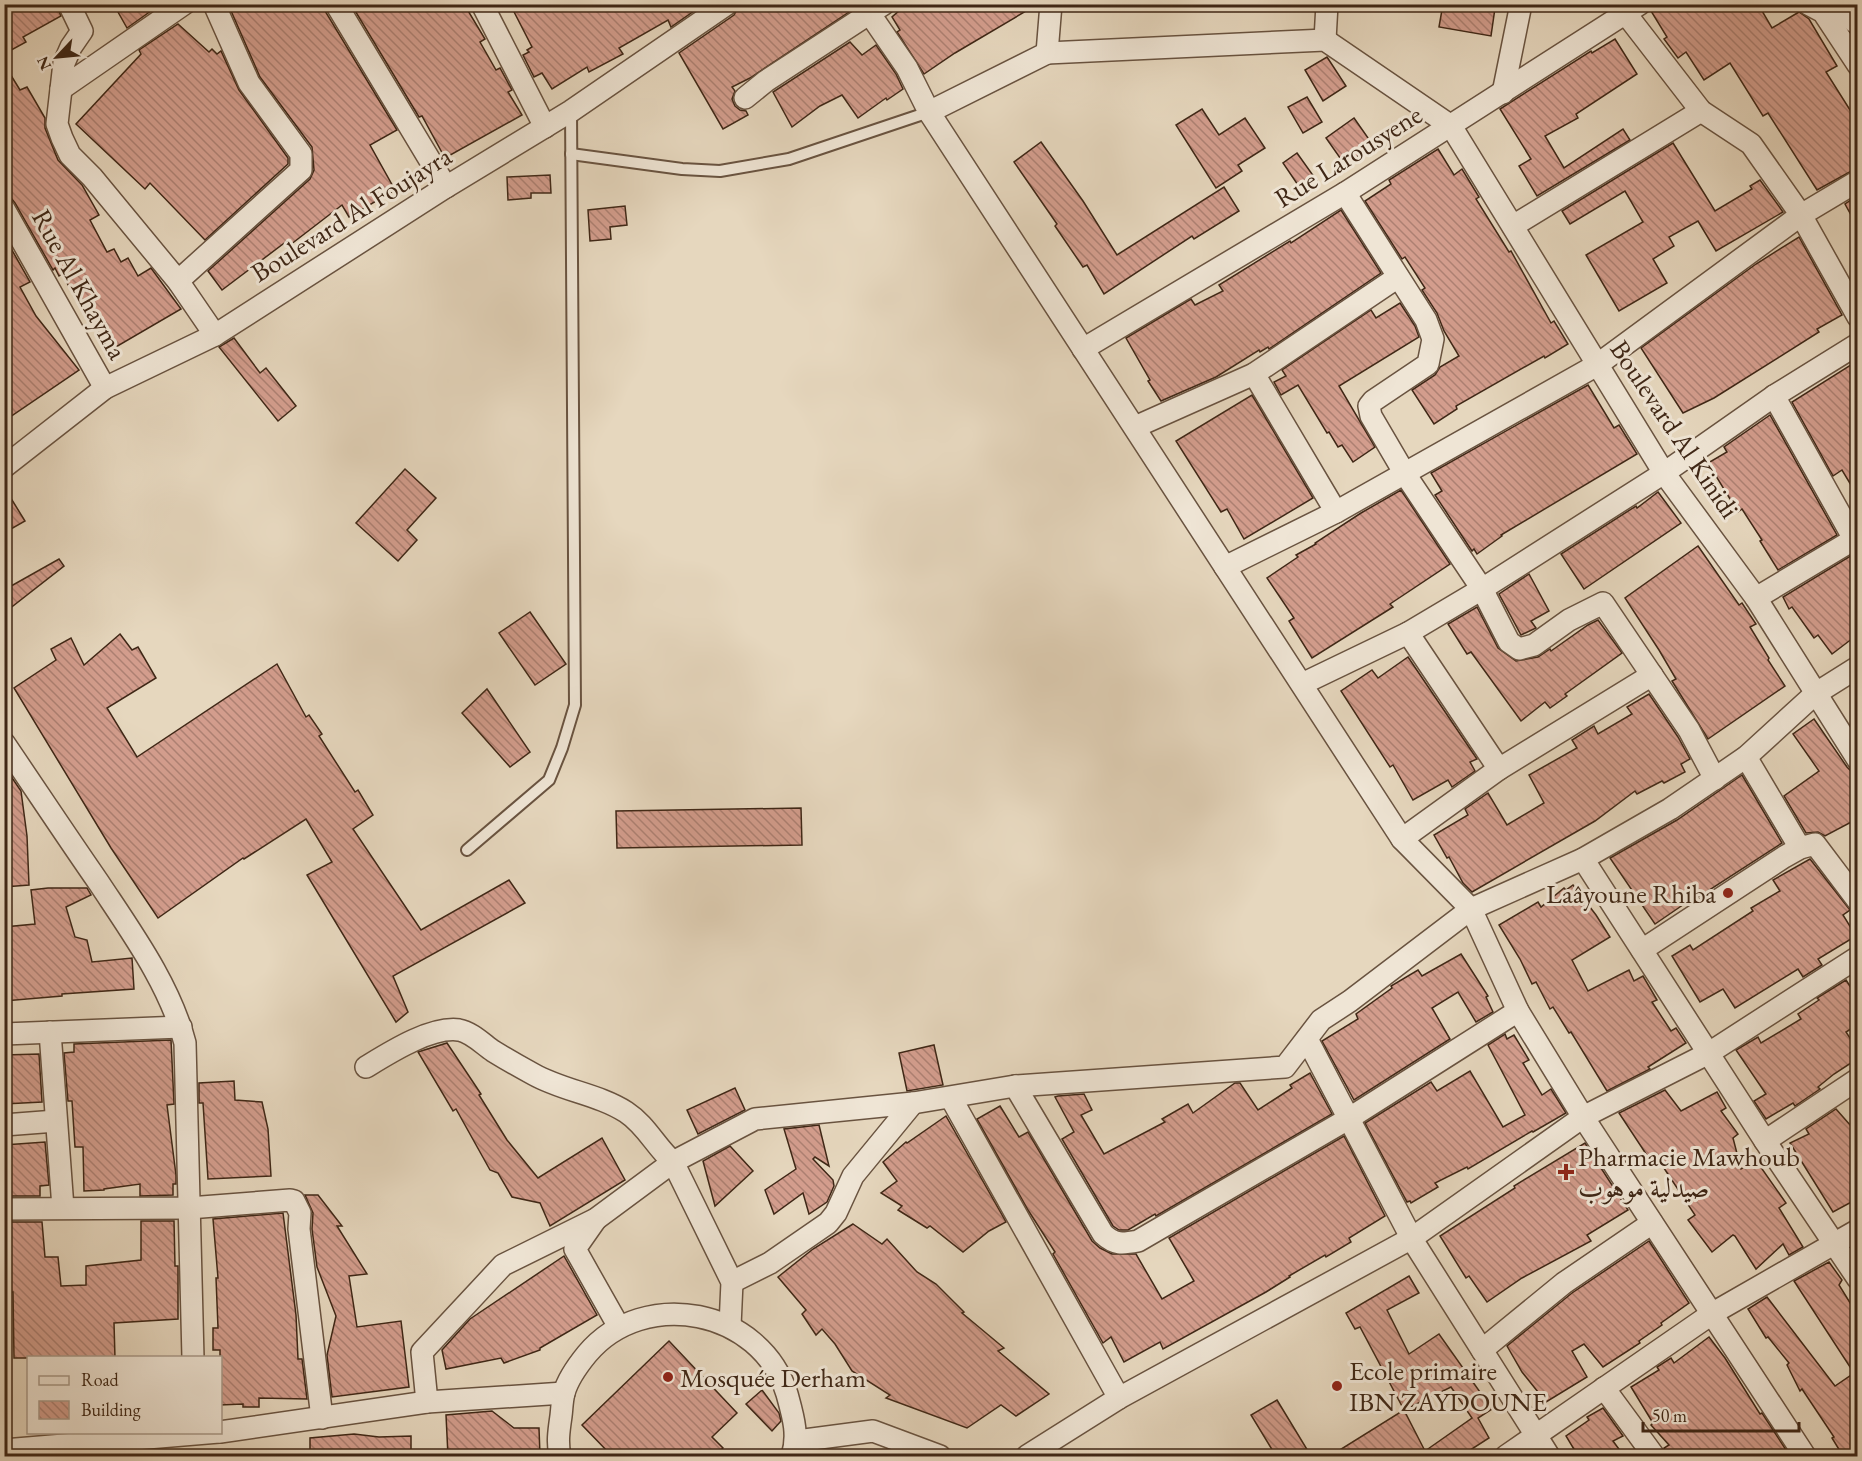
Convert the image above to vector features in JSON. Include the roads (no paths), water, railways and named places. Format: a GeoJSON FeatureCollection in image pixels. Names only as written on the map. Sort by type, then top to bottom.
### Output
{"type":"FeatureCollection","features":[{"type":"Feature","properties":{"kind":"main road"},"geometry":{"type":"LineString","coordinates":[[1840,4],[1857,19]]}},
{"type":"Feature","properties":{"kind":"street"},"geometry":{"type":"LineString","coordinates":[[69,4],[82,32],[70,47],[64,63],[57,124],[70,156],[93,177],[178,280],[215,335]]}},
{"type":"Feature","properties":{"kind":"street"},"geometry":{"type":"LineString","coordinates":[[62,89],[184,4]]}},
{"type":"Feature","properties":{"kind":"street"},"geometry":{"type":"LineString","coordinates":[[178,280],[301,170],[301,154],[249,84],[214,4]]}},
{"type":"Feature","properties":{"kind":"street"},"geometry":{"type":"LineString","coordinates":[[336,4],[446,187]]}},
{"type":"Feature","properties":{"kind":"street","name":"Boulevard Al Foujayra"},"geometry":{"type":"LineString","coordinates":[[4,467],[105,388],[215,335],[446,187],[571,111],[728,4]]}},
{"type":"Feature","properties":{"kind":"street"},"geometry":{"type":"LineString","coordinates":[[1047,53],[1051,4]]}},
{"type":"Feature","properties":{"kind":"street"},"geometry":{"type":"LineString","coordinates":[[1326,40],[1327,4]]}},
{"type":"Feature","properties":{"kind":"street"},"geometry":{"type":"LineString","coordinates":[[1503,93],[1521,4]]}},
{"type":"Feature","properties":{"kind":"street"},"geometry":{"type":"LineString","coordinates":[[1808,4],[1823,12],[1857,65]]}},
{"type":"Feature","properties":{"kind":"street"},"geometry":{"type":"LineString","coordinates":[[483,5],[545,127]]}},
{"type":"Feature","properties":{"kind":"street"},"geometry":{"type":"LineString","coordinates":[[745,98],[872,8],[907,68],[929,112],[1402,839],[1471,909],[1518,1011],[1583,1117],[1805,1456]]}},
{"type":"Feature","properties":{"kind":"street"},"geometry":{"type":"LineString","coordinates":[[1633,9],[1701,111],[1751,144],[1801,215],[1857,317]]}},
{"type":"Feature","properties":{"kind":"street","name":"Rue Larousyene"},"geometry":{"type":"LineString","coordinates":[[1083,349],[1345,193],[1633,9]]}},
{"type":"Feature","properties":{"kind":"street"},"geometry":{"type":"LineString","coordinates":[[929,112],[1047,53],[1326,40],[1451,126]]}},
{"type":"Feature","properties":{"kind":"street"},"geometry":{"type":"LineString","coordinates":[[1513,226],[1701,111]]}},
{"type":"Feature","properties":{"kind":"street","name":"Boulevard Al Kinidi"},"geometry":{"type":"LineString","coordinates":[[1451,126],[1664,473],[1756,598],[1857,760]]}},
{"type":"Feature","properties":{"kind":"street"},"geometry":{"type":"LineString","coordinates":[[1225,567],[1336,512],[1597,365],[1801,215],[1857,181]]}},
{"type":"Feature","properties":{"kind":"street"},"geometry":{"type":"LineString","coordinates":[[1345,193],[1430,328],[1433,339],[1428,364],[1373,400],[1369,406],[1376,425],[1405,474],[1482,589],[1509,642],[1519,649],[1534,645],[1569,620],[1603,603],[1689,730],[1715,779]]}},
{"type":"Feature","properties":{"kind":"street","name":"Rue Al Khayma"},"geometry":{"type":"LineString","coordinates":[[4,208],[105,388]]}},
{"type":"Feature","properties":{"kind":"street"},"geometry":{"type":"LineString","coordinates":[[1135,428],[1254,374],[1398,277]]}},
{"type":"Feature","properties":{"kind":"street"},"geometry":{"type":"LineString","coordinates":[[1302,684],[1408,633],[1482,589],[1664,473],[1774,396],[1857,344]]}},
{"type":"Feature","properties":{"kind":"street"},"geometry":{"type":"LineString","coordinates":[[1254,374],[1336,512]]}},
{"type":"Feature","properties":{"kind":"street"},"geometry":{"type":"LineString","coordinates":[[1756,598],[1856,538],[1774,396]]}},
{"type":"Feature","properties":{"kind":"street"},"geometry":{"type":"LineString","coordinates":[[1408,633],[1499,769]]}},
{"type":"Feature","properties":{"kind":"street"},"geometry":{"type":"LineString","coordinates":[[427,1402],[422,1352],[503,1265],[596,1219],[673,1162],[755,1119],[913,1103],[1015,1086],[1285,1067],[1321,1020],[1350,1002],[1471,909],[1583,859],[1670,809],[1746,757],[1815,694],[1857,667]]}},
{"type":"Feature","properties":{"kind":"street"},"geometry":{"type":"LineString","coordinates":[[1402,839],[1499,769],[1652,675]]}},
{"type":"Feature","properties":{"kind":"street"},"geometry":{"type":"LineString","coordinates":[[4,743],[135,937],[174,1009],[181,1027],[185,1043],[193,1356]]}},
{"type":"Feature","properties":{"kind":"street"},"geometry":{"type":"LineString","coordinates":[[1746,757],[1800,848]]}},
{"type":"Feature","properties":{"kind":"street"},"geometry":{"type":"LineString","coordinates":[[1642,950],[1800,848],[1815,844],[1857,901]]}},
{"type":"Feature","properties":{"kind":"street"},"geometry":{"type":"LineString","coordinates":[[1583,859],[1857,1280]]}},
{"type":"Feature","properties":{"kind":"street"},"geometry":{"type":"LineString","coordinates":[[1027,1456],[1119,1398],[1412,1238],[1583,1117],[1709,1053],[1857,957]]}},
{"type":"Feature","properties":{"kind":"street"},"geometry":{"type":"LineString","coordinates":[[1015,1086],[1103,1234],[1111,1242],[1121,1244],[1138,1241],[1348,1119],[1518,1011]]}},
{"type":"Feature","properties":{"kind":"street"},"geometry":{"type":"LineString","coordinates":[[4,1034],[181,1027]]}},
{"type":"Feature","properties":{"kind":"street"},"geometry":{"type":"LineString","coordinates":[[366,1067],[404,1044],[436,1033],[458,1030],[466,1032],[494,1052],[535,1076],[572,1091],[606,1101],[628,1114],[673,1162],[732,1282],[730,1326]]}},
{"type":"Feature","properties":{"kind":"street"},"geometry":{"type":"LineString","coordinates":[[50,1032],[63,1209]]}},
{"type":"Feature","properties":{"kind":"street"},"geometry":{"type":"LineString","coordinates":[[1306,1039],[1412,1238],[1549,1456]]}},
{"type":"Feature","properties":{"kind":"street"},"geometry":{"type":"LineString","coordinates":[[1765,1141],[1857,1079]]}},
{"type":"Feature","properties":{"kind":"street"},"geometry":{"type":"LineString","coordinates":[[951,1098],[1119,1398]]}},
{"type":"Feature","properties":{"kind":"street"},"geometry":{"type":"LineString","coordinates":[[732,1282],[771,1263],[812,1236],[828,1222],[836,1213],[853,1176],[913,1103]]}},
{"type":"Feature","properties":{"kind":"street"},"geometry":{"type":"LineString","coordinates":[[4,1125],[56,1121]]}},
{"type":"Feature","properties":{"kind":"street"},"geometry":{"type":"LineString","coordinates":[[4,1209],[189,1208],[294,1201],[300,1213],[299,1229],[322,1418]]}},
{"type":"Feature","properties":{"kind":"street"},"geometry":{"type":"LineString","coordinates":[[596,1219],[575,1249],[619,1328]]}},
{"type":"Feature","properties":{"kind":"street"},"geometry":{"type":"LineString","coordinates":[[1482,1350],[1564,1283],[1652,1223]]}},
{"type":"Feature","properties":{"kind":"street"},"geometry":{"type":"LineString","coordinates":[[1506,1456],[1713,1313],[1857,1230]]}},
{"type":"Feature","properties":{"kind":"street"},"geometry":{"type":"LineString","coordinates":[[560,1456],[558,1443],[564,1392],[576,1367],[595,1344],[619,1328],[645,1317],[674,1313],[703,1316],[730,1326],[761,1349],[782,1380],[794,1416],[794,1449],[873,1431],[940,1456]]}},
{"type":"Feature","properties":{"kind":"street"},"geometry":{"type":"LineString","coordinates":[[1604,1388],[1654,1456]]}},
{"type":"Feature","properties":{"kind":"street"},"geometry":{"type":"LineString","coordinates":[[222,1432],[427,1402],[564,1392]]}},
{"type":"Feature","properties":{"kind":"street"},"geometry":{"type":"LineString","coordinates":[[4,1450],[194,1442],[215,1434]]}},
{"type":"Feature","properties":{"kind":"lane"},"geometry":{"type":"LineString","coordinates":[[467,850],[549,780],[562,748],[575,705],[571,111]]}},
{"type":"Feature","properties":{"kind":"lane"},"geometry":{"type":"LineString","coordinates":[[571,154],[682,169],[720,171],[789,159],[929,112]]}},
{"type":"Feature","properties":{"kind":"place","name":"Laâyoune Rhiba"},"geometry":{"type":"Point","coordinates":[1728,893]}},
{"type":"Feature","properties":{"kind":"place","name":"Pharmacie Mawhoub صيدلية موهوب"},"geometry":{"type":"Point","coordinates":[1566,1172]}},
{"type":"Feature","properties":{"kind":"place","name":"Mosquée Derham"},"geometry":{"type":"Point","coordinates":[668,1377]}},
{"type":"Feature","properties":{"kind":"place","name":"Ecole primaire IBN ZAYDOUNE"},"geometry":{"type":"Point","coordinates":[1337,1386]}}]}
